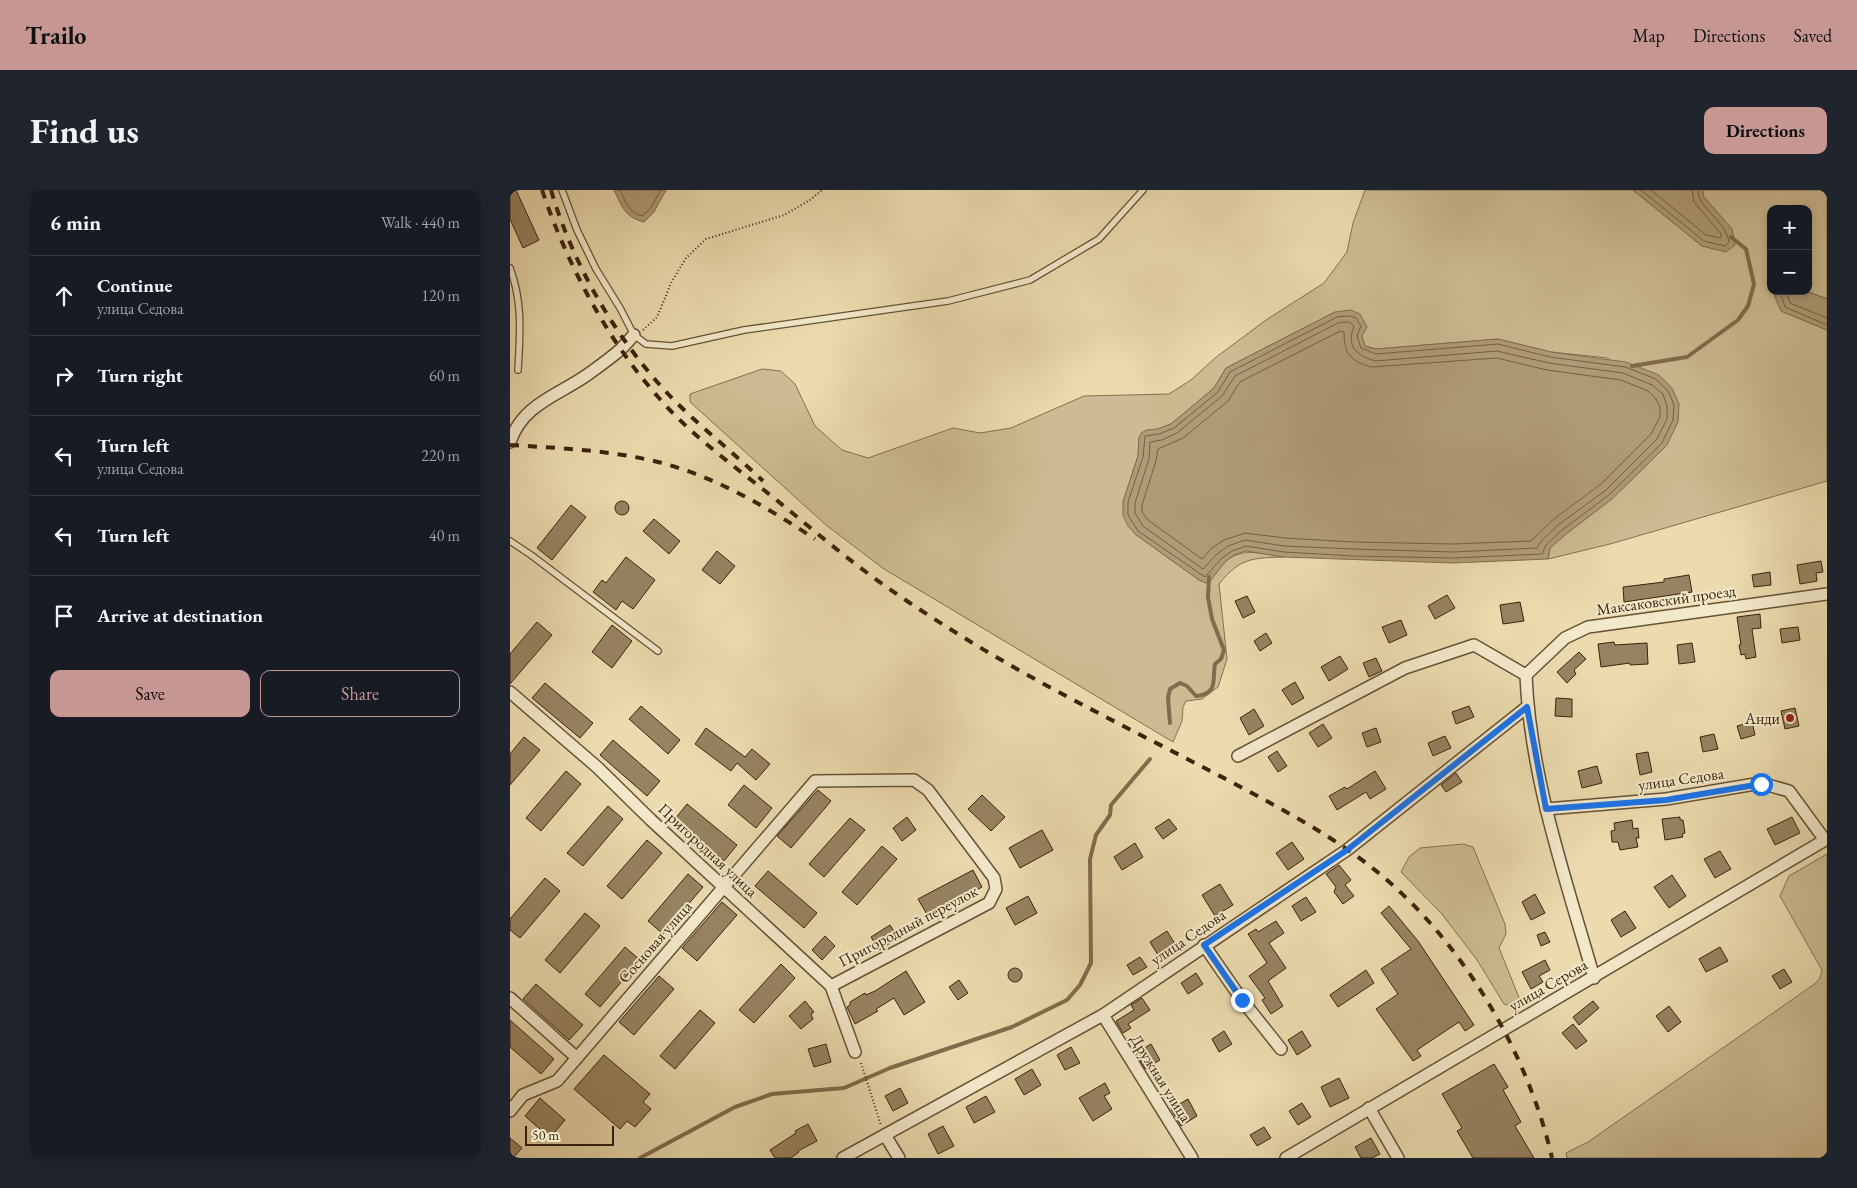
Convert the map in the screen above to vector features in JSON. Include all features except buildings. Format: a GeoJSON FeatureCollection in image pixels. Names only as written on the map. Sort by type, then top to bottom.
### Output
{"type":"FeatureCollection","features":[{"type":"Feature","properties":{"kind":"street"},"geometry":{"type":"LineString","coordinates":[[510,442],[518,424],[530,410],[587,375],[622,349],[626,341],[634,336]]}},
{"type":"Feature","properties":{"kind":"street","name":"Максаковский проезд"},"geometry":{"type":"LineString","coordinates":[[1526,675],[1565,638],[1588,627],[1827,594]]}},
{"type":"Feature","properties":{"kind":"street"},"geometry":{"type":"LineString","coordinates":[[1238,756],[1405,668],[1474,645],[1526,675],[1527,707],[1546,809],[1594,978]]}},
{"type":"Feature","properties":{"kind":"street","name":"Пригородная улица"},"geometry":{"type":"LineString","coordinates":[[510,692],[597,767],[651,820],[725,886],[830,986],[857,1055]]}},
{"type":"Feature","properties":{"kind":"street","name":"улица Седова"},"geometry":{"type":"LineString","coordinates":[[843,1158],[1103,1015],[1347,850],[1527,707]]}},
{"type":"Feature","properties":{"kind":"street","name":"Пригородный переулок"},"geometry":{"type":"LineString","coordinates":[[814,781],[914,780],[928,790],[994,878],[996,889],[989,903],[830,986]]}},
{"type":"Feature","properties":{"kind":"street","name":"Сосновая улица"},"geometry":{"type":"LineString","coordinates":[[510,1111],[523,1095],[557,1081],[814,781]]}},
{"type":"Feature","properties":{"kind":"street","name":"улица Седова"},"geometry":{"type":"LineString","coordinates":[[1546,809],[1666,800],[1761,784],[1789,791],[1826,840]]}},
{"type":"Feature","properties":{"kind":"street","name":"улица Серова"},"geometry":{"type":"LineString","coordinates":[[1286,1158],[1826,840]]}},
{"type":"Feature","properties":{"kind":"street"},"geometry":{"type":"LineString","coordinates":[[1204,945],[1242,1000],[1281,1050]]}},
{"type":"Feature","properties":{"kind":"street"},"geometry":{"type":"LineString","coordinates":[[510,998],[577,1058]]}},
{"type":"Feature","properties":{"kind":"street","name":"Дружная улица"},"geometry":{"type":"LineString","coordinates":[[1103,1015],[1192,1158]]}},
{"type":"Feature","properties":{"kind":"street"},"geometry":{"type":"LineString","coordinates":[[1369,1108],[1398,1158]]}},
{"type":"Feature","properties":{"kind":"street"},"geometry":{"type":"LineString","coordinates":[[885,1135],[899,1158]]}},
{"type":"Feature","properties":{"kind":"lane"},"geometry":{"type":"LineString","coordinates":[[562,190],[577,230],[596,269],[620,308],[634,336],[646,344],[672,346],[744,330],[948,301],[1030,280],[1099,238],[1143,190]]}},
{"type":"Feature","properties":{"kind":"lane"},"geometry":{"type":"LineString","coordinates":[[510,268],[518,297],[521,330],[518,370]]}},
{"type":"Feature","properties":{"kind":"lane"},"geometry":{"type":"LineString","coordinates":[[510,541],[531,554],[658,651]]}},
{"type":"Feature","properties":{"kind":"path"},"geometry":{"type":"LineString","coordinates":[[634,336],[657,317],[672,281],[686,258],[706,239],[784,215],[810,200],[822,190]]}},
{"type":"Feature","properties":{"kind":"path"},"geometry":{"type":"LineString","coordinates":[[857,1055],[874,1098],[876,1113]]}},
{"type":"Feature","properties":{"kind":"shaded area"},"geometry":{"type":"Polygon","coordinates":[[[1365,190],[1633,190],[1702,246],[1732,229],[1703,196],[1703,190],[1827,190],[1827,299],[1812,293],[1812,205],[1767,205],[1767,295],[1775,295],[1781,311],[1827,330],[1827,481],[1610,544],[1548,559],[1550,548],[1613,498],[1667,445],[1608,358],[1551,352],[1498,339],[1376,349],[1365,346],[1362,336],[1335,312],[1226,368],[1214,388],[1171,424],[1157,430],[1147,430],[1139,438],[1138,456],[1123,502],[1135,534],[1199,580],[1206,583],[1224,563],[1238,554],[1252,552],[1283,557],[1247,561],[1240,564],[1219,584],[1227,659],[1218,687],[1202,699],[1186,701],[1183,707],[1182,721],[1173,742],[884,569],[826,525],[690,402],[690,394],[762,369],[781,371],[795,384],[815,426],[842,450],[868,458],[953,428],[980,433],[1011,428],[1084,396],[1169,394],[1191,380],[1215,358],[1266,320],[1324,283],[1347,252],[1353,223],[1365,190]]]}},
{"type":"Feature","properties":{"kind":"shaded area"},"geometry":{"type":"Polygon","coordinates":[[[1463,844],[1473,847],[1505,924],[1506,934],[1499,948],[1520,1000],[1512,1006],[1504,1004],[1477,960],[1442,914],[1401,872],[1409,857],[1420,848],[1463,844]]]}},
{"type":"Feature","properties":{"kind":"shaded area"},"geometry":{"type":"Polygon","coordinates":[[[1827,854],[1827,1158],[1567,1158],[1566,1153],[1588,1142],[1816,983],[1820,978],[1822,970],[1780,896],[1789,876],[1827,854]]]}},
{"type":"Feature","properties":{"kind":"water"},"geometry":{"type":"Polygon","coordinates":[[[614,190],[666,190],[654,212],[644,222],[628,214],[614,190]]]}},
{"type":"Feature","properties":{"kind":"water"},"geometry":{"type":"Polygon","coordinates":[[[1633,190],[1703,190],[1703,196],[1732,229],[1735,245],[1726,252],[1702,246],[1633,190]]]}},
{"type":"Feature","properties":{"kind":"water"},"geometry":{"type":"Polygon","coordinates":[[[1812,293],[1827,299],[1827,330],[1781,311],[1775,295],[1812,295],[1812,293]]]}},
{"type":"Feature","properties":{"kind":"water"},"geometry":{"type":"Polygon","coordinates":[[[1351,310],[1360,314],[1367,327],[1362,336],[1365,346],[1376,349],[1498,339],[1551,352],[1626,362],[1659,375],[1672,388],[1679,404],[1678,422],[1667,445],[1613,498],[1550,548],[1548,559],[1453,563],[1283,557],[1246,551],[1234,555],[1225,562],[1211,580],[1206,583],[1199,580],[1135,534],[1128,526],[1123,515],[1123,502],[1138,456],[1141,433],[1171,424],[1214,388],[1226,368],[1335,312],[1351,310]]]}},
{"type":"Feature","properties":{"kind":"waterway"},"geometry":{"type":"LineString","coordinates":[[1632,366],[1687,357],[1738,320],[1748,306],[1754,284],[1746,249],[1731,237]]}},
{"type":"Feature","properties":{"kind":"waterway"},"geometry":{"type":"LineString","coordinates":[[1170,723],[1168,698],[1170,689],[1180,683],[1187,686],[1196,696],[1208,692],[1213,685],[1215,664],[1221,659],[1224,650],[1212,619],[1208,597],[1209,577]]}},
{"type":"Feature","properties":{"kind":"waterway"},"geometry":{"type":"LineString","coordinates":[[640,1158],[735,1107],[772,1094],[844,1088],[890,1068],[1012,1027],[1067,1000],[1080,985],[1091,963],[1090,859],[1096,835],[1110,815],[1111,805],[1150,759]]}},
{"type":"Feature","properties":{"kind":"railway"},"geometry":{"type":"LineString","coordinates":[[542,190],[576,273],[590,300],[622,351],[672,412],[714,450],[830,544],[888,588],[944,625],[1042,683],[1302,821],[1366,863],[1399,891],[1430,922],[1458,957],[1506,1034],[1525,1075],[1541,1117],[1552,1158]]}},
{"type":"Feature","properties":{"kind":"railway"},"geometry":{"type":"LineString","coordinates":[[551,190],[571,246],[598,300],[614,326],[650,374],[670,396],[763,481]]}},
{"type":"Feature","properties":{"kind":"railway"},"geometry":{"type":"LineString","coordinates":[[510,445],[618,454],[676,467],[697,474],[738,493],[815,539]]}},
{"type":"Feature","properties":{"kind":"place","name":"Анди"},"geometry":{"type":"Point","coordinates":[1790,718]}},
{"type":"Feature","properties":{"kind":"route"},"geometry":{"type":"LineString","coordinates":[[1242,1000],[1204,945],[1347,850],[1527,707],[1546,809],[1666,800],[1761,784]]}}]}
